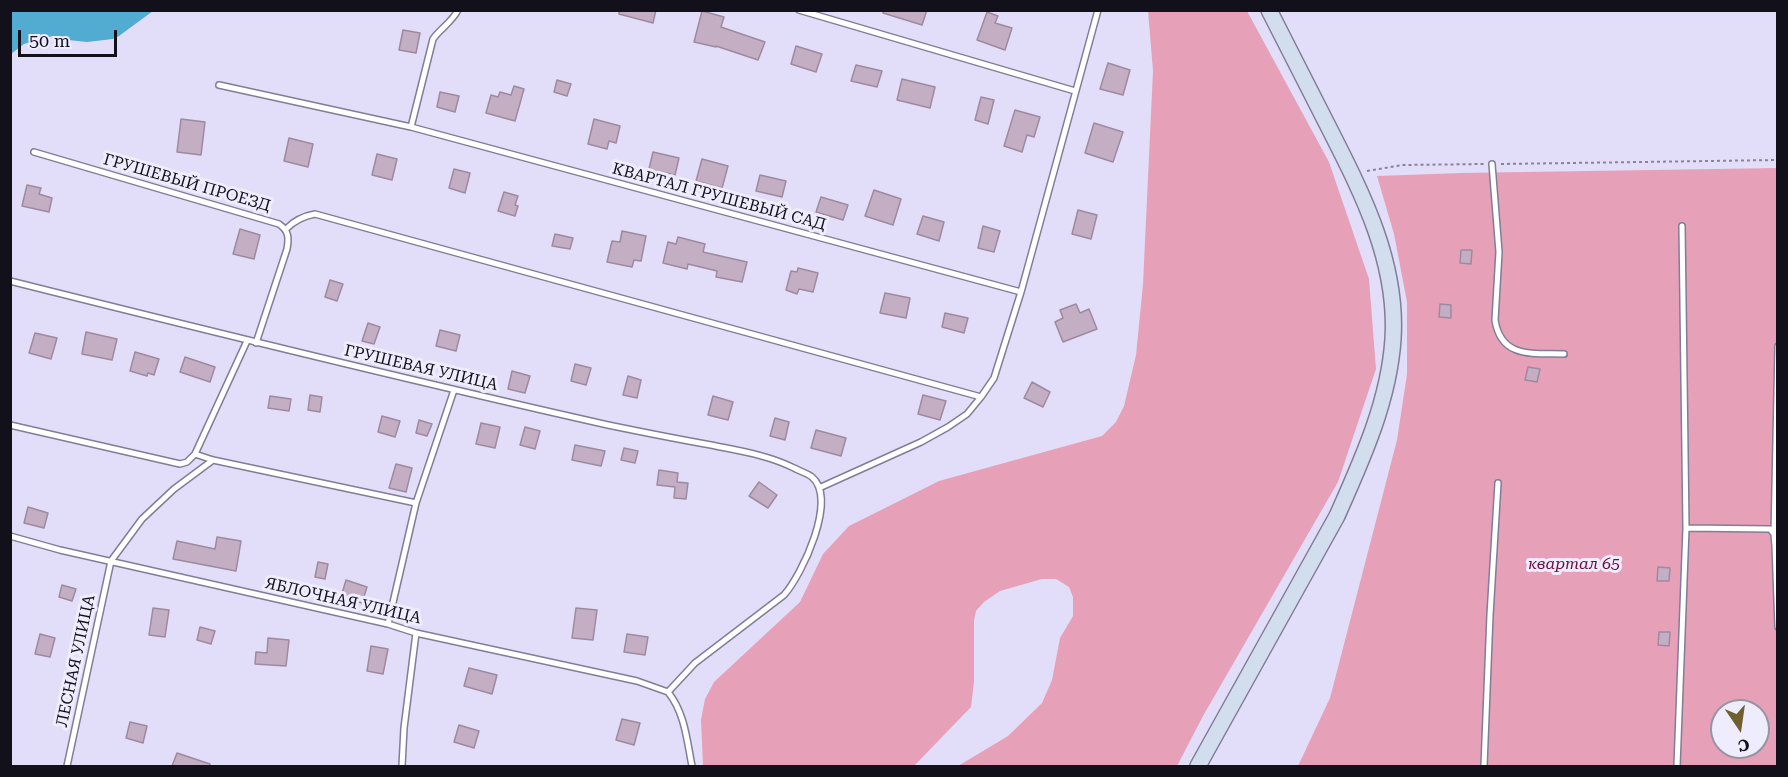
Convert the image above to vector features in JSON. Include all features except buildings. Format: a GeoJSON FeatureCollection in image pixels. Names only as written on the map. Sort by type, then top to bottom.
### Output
{"type":"FeatureCollection","features":[{"type":"Feature","properties":{"kind":"street"},"geometry":{"type":"LineString","coordinates":[[1198,766],[1337,516],[1371,433],[1387,383],[1391,359],[1394,324],[1389,279],[1379,239],[1352,173],[1269,10]]}},
{"type":"Feature","properties":{"kind":"lane"},"geometry":{"type":"LineString","coordinates":[[411,127],[433,39],[458,10]]}},
{"type":"Feature","properties":{"kind":"lane"},"geometry":{"type":"LineString","coordinates":[[799,10],[1075,91]]}},
{"type":"Feature","properties":{"kind":"lane"},"geometry":{"type":"LineString","coordinates":[[692,766],[684,721],[669,692],[695,663],[784,595],[792,586],[800,573],[819,521],[821,503],[819,488],[921,442],[948,427],[967,414],[994,378],[1021,292],[1098,10]]}},
{"type":"Feature","properties":{"kind":"lane","name":"КВАРТАЛ ГРУШЕВЫЙ САД"},"geometry":{"type":"LineString","coordinates":[[219,86],[411,127],[1021,292]]}},
{"type":"Feature","properties":{"kind":"lane","name":"ГРУШЕВЫЙ ПРОЕЗД"},"geometry":{"type":"LineString","coordinates":[[34,152],[279,224],[286,229],[289,238],[287,249],[256,343]]}},
{"type":"Feature","properties":{"kind":"lane"},"geometry":{"type":"LineString","coordinates":[[1492,164],[1499,252],[1495,320],[1500,339],[1509,348],[1524,353],[1564,354]]}},
{"type":"Feature","properties":{"kind":"lane"},"geometry":{"type":"LineString","coordinates":[[286,229],[293,221],[315,214],[981,397]]}},
{"type":"Feature","properties":{"kind":"lane"},"geometry":{"type":"LineString","coordinates":[[1677,766],[1686,528],[1682,226]]}},
{"type":"Feature","properties":{"kind":"lane","name":"ГРУШЕВАЯ УЛИЦА"},"geometry":{"type":"LineString","coordinates":[[10,281],[454,390],[642,432],[763,456],[812,477],[819,488]]}},
{"type":"Feature","properties":{"kind":"lane"},"geometry":{"type":"LineString","coordinates":[[10,424],[180,464],[187,462],[195,454],[247,341]]}},
{"type":"Feature","properties":{"kind":"lane"},"geometry":{"type":"LineString","coordinates":[[1778,346],[1774,534],[1778,627]]}},
{"type":"Feature","properties":{"kind":"lane"},"geometry":{"type":"LineString","coordinates":[[388,624],[416,503],[454,390]]}},
{"type":"Feature","properties":{"kind":"lane"},"geometry":{"type":"LineString","coordinates":[[195,454],[213,460],[416,503]]}},
{"type":"Feature","properties":{"kind":"lane"},"geometry":{"type":"LineString","coordinates":[[111,561],[142,519],[174,489],[213,460]]}},
{"type":"Feature","properties":{"kind":"lane"},"geometry":{"type":"LineString","coordinates":[[1484,766],[1498,483]]}},
{"type":"Feature","properties":{"kind":"lane"},"geometry":{"type":"LineString","coordinates":[[1686,528],[1764,528],[1770,529],[1774,534]]}},
{"type":"Feature","properties":{"kind":"lane","name":"ЯБЛОЧНАЯ УЛИЦА"},"geometry":{"type":"LineString","coordinates":[[10,537],[388,624],[416,633],[637,681],[669,692]]}},
{"type":"Feature","properties":{"kind":"lane","name":"ЛЕСНАЯ УЛИЦА"},"geometry":{"type":"LineString","coordinates":[[67,766],[111,561]]}},
{"type":"Feature","properties":{"kind":"lane"},"geometry":{"type":"LineString","coordinates":[[402,766],[404,728],[416,633]]}},
{"type":"Feature","properties":{"kind":"path"},"geometry":{"type":"LineString","coordinates":[[1352,173],[1403,165],[1778,160]]}},
{"type":"Feature","properties":{"kind":"green space"},"geometry":{"type":"Polygon","coordinates":[[[1148,11],[1247,11],[1329,162],[1369,279],[1376,369],[1338,482],[1203,716],[1177,766],[958,766],[1008,736],[1042,703],[1052,680],[1060,638],[1073,616],[1073,597],[1069,587],[1056,579],[1042,579],[1000,591],[976,611],[971,707],[914,766],[703,766],[701,720],[705,699],[714,682],[800,602],[823,554],[849,526],[939,481],[1102,436],[1116,422],[1124,406],[1136,355],[1143,284],[1153,71],[1148,11]]]}},
{"type":"Feature","properties":{"kind":"green space","name":"квартал 65"},"geometry":{"type":"Polygon","coordinates":[[[1777,168],[1777,766],[1298,766],[1330,698],[1397,440],[1407,374],[1407,302],[1394,234],[1377,176],[1777,168]]]}},
{"type":"Feature","properties":{"kind":"water"},"geometry":{"type":"Polygon","coordinates":[[[11,10],[153,11],[113,39],[87,42],[59,39],[53,36],[24,44],[11,54],[11,10]]]}}]}
